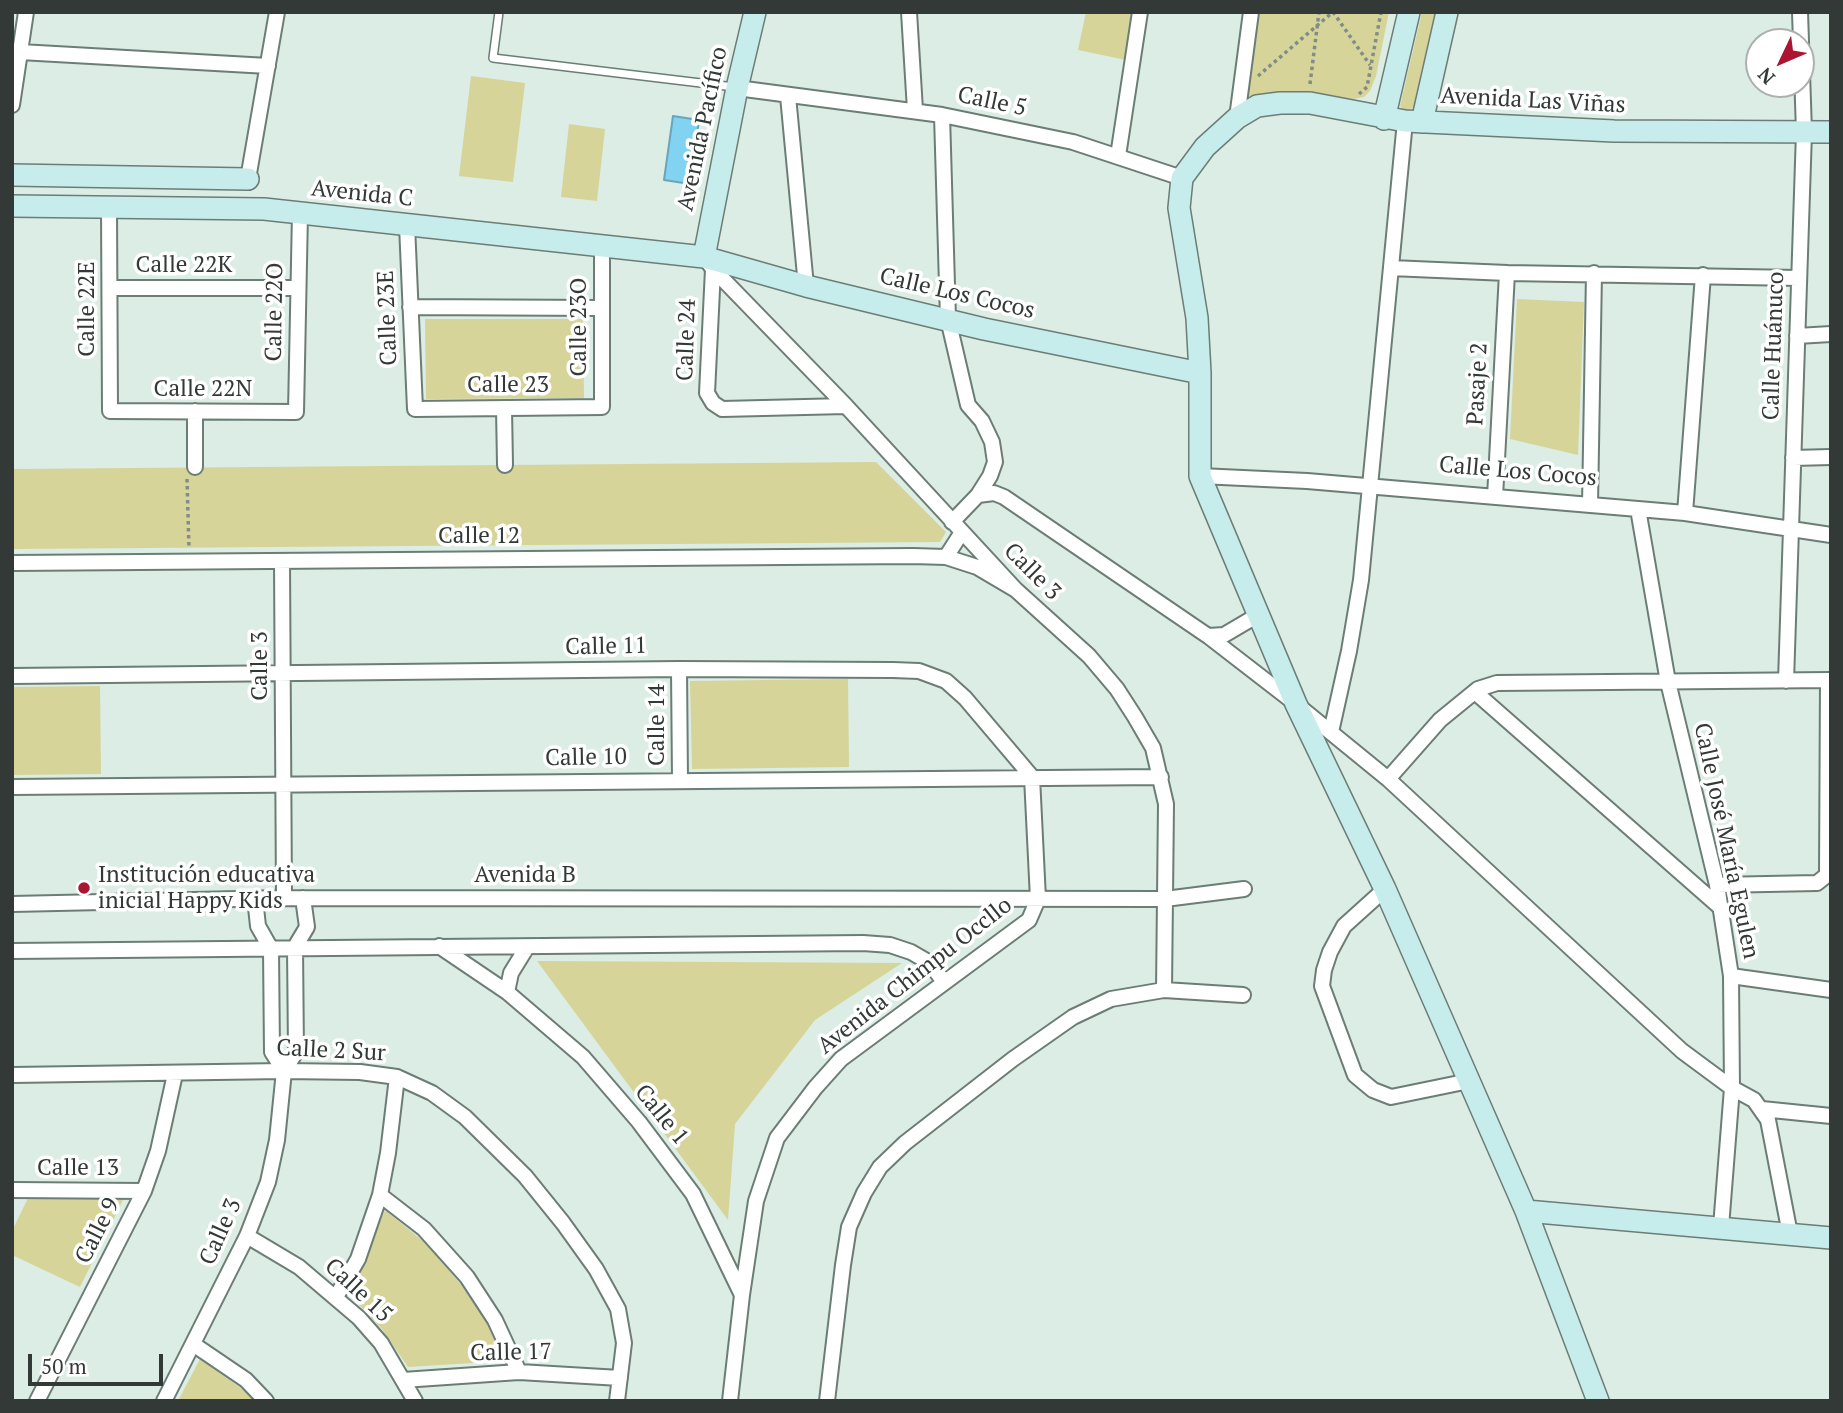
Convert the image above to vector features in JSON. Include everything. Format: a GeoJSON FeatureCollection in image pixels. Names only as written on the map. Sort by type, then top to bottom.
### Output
{"type":"FeatureCollection","features":[{"type":"Feature","properties":{"kind":"street"},"geometry":{"type":"LineString","coordinates":[[12,105],[26,12]]}},
{"type":"Feature","properties":{"kind":"street"},"geometry":{"type":"LineString","coordinates":[[12,175],[248,179],[277,12]]}},
{"type":"Feature","properties":{"kind":"street","name":"Avenida Pacífico"},"geometry":{"type":"LineString","coordinates":[[708,263],[737,88],[755,12]]}},
{"type":"Feature","properties":{"kind":"street"},"geometry":{"type":"LineString","coordinates":[[909,12],[915,110]]}},
{"type":"Feature","properties":{"kind":"street"},"geometry":{"type":"LineString","coordinates":[[1118,156],[1140,12]]}},
{"type":"Feature","properties":{"kind":"street"},"geometry":{"type":"LineString","coordinates":[[1237,118],[1251,12]]}},
{"type":"Feature","properties":{"kind":"street"},"geometry":{"type":"LineString","coordinates":[[1331,732],[1361,580],[1404,121],[1409,12]]}},
{"type":"Feature","properties":{"kind":"street"},"geometry":{"type":"LineString","coordinates":[[1404,121],[1447,12]]}},
{"type":"Feature","properties":{"kind":"street","name":"Calle Huánuco"},"geometry":{"type":"LineString","coordinates":[[1786,681],[1804,132],[1800,12]]}},
{"type":"Feature","properties":{"kind":"street"},"geometry":{"type":"LineString","coordinates":[[20,52],[268,66]]}},
{"type":"Feature","properties":{"kind":"street","name":"Calle 5"},"geometry":{"type":"LineString","coordinates":[[737,88],[942,115],[1073,142],[1182,178]]}},
{"type":"Feature","properties":{"kind":"street"},"geometry":{"type":"LineString","coordinates":[[788,96],[806,286]]}},
{"type":"Feature","properties":{"kind":"street","name":"Avenida Las Viñas"},"geometry":{"type":"LineString","coordinates":[[1182,178],[1205,147],[1237,118],[1257,106],[1280,103],[1310,103],[1404,121],[1615,131],[1831,132]]}},
{"type":"Feature","properties":{"kind":"street"},"geometry":{"type":"LineString","coordinates":[[942,115],[948,318],[968,405],[982,421],[992,442],[995,461],[990,476],[957,527],[946,557]]}},
{"type":"Feature","properties":{"kind":"street"},"geometry":{"type":"LineString","coordinates":[[1182,178],[1179,208],[1198,318],[1200,476],[1296,704],[1385,889],[1526,1211],[1598,1401]]}},
{"type":"Feature","properties":{"kind":"street","name":"Avenida C"},"geometry":{"type":"LineString","coordinates":[[12,206],[264,209],[603,246],[708,263]]}},
{"type":"Feature","properties":{"kind":"street","name":"Calle 22E"},"geometry":{"type":"LineString","coordinates":[[109,207],[110,411]]}},
{"type":"Feature","properties":{"kind":"street","name":"Calle 22O"},"geometry":{"type":"LineString","coordinates":[[296,412],[300,213]]}},
{"type":"Feature","properties":{"kind":"street","name":"Calle 23E"},"geometry":{"type":"LineString","coordinates":[[407,225],[415,409]]}},
{"type":"Feature","properties":{"kind":"street","name":"Calle 23O"},"geometry":{"type":"LineString","coordinates":[[601,407],[603,246]]}},
{"type":"Feature","properties":{"kind":"street","name":"Calle Los Cocos"},"geometry":{"type":"LineString","coordinates":[[708,263],[948,318],[984,329],[1200,373]]}},
{"type":"Feature","properties":{"kind":"street","name":"Calle 3"},"geometry":{"type":"LineString","coordinates":[[708,263],[846,406],[1016,590],[1089,656],[1117,689],[1153,748],[1166,804],[1164,990]]}},
{"type":"Feature","properties":{"kind":"street","name":"Calle 24"},"geometry":{"type":"LineString","coordinates":[[708,263],[707,393],[713,403],[722,409],[846,406]]}},
{"type":"Feature","properties":{"kind":"street"},"geometry":{"type":"LineString","coordinates":[[1391,268],[1507,273],[1799,278]]}},
{"type":"Feature","properties":{"kind":"street","name":"Pasaje 2"},"geometry":{"type":"LineString","coordinates":[[1495,497],[1507,273]]}},
{"type":"Feature","properties":{"kind":"street"},"geometry":{"type":"LineString","coordinates":[[1590,505],[1594,273]]}},
{"type":"Feature","properties":{"kind":"street"},"geometry":{"type":"LineString","coordinates":[[1685,513],[1703,275]]}},
{"type":"Feature","properties":{"kind":"street","name":"Calle 22K"},"geometry":{"type":"LineString","coordinates":[[111,288],[298,288]]}},
{"type":"Feature","properties":{"kind":"street"},"geometry":{"type":"LineString","coordinates":[[411,307],[601,308]]}},
{"type":"Feature","properties":{"kind":"street"},"geometry":{"type":"LineString","coordinates":[[1797,337],[1831,334]]}},
{"type":"Feature","properties":{"kind":"street","name":"Calle 23"},"geometry":{"type":"LineString","coordinates":[[415,409],[601,407]]}},
{"type":"Feature","properties":{"kind":"street"},"geometry":{"type":"LineString","coordinates":[[504,408],[505,465]]}},
{"type":"Feature","properties":{"kind":"street","name":"Calle 22N"},"geometry":{"type":"LineString","coordinates":[[110,411],[296,412]]}},
{"type":"Feature","properties":{"kind":"street"},"geometry":{"type":"LineString","coordinates":[[191,467],[195,411]]}},
{"type":"Feature","properties":{"kind":"street"},"geometry":{"type":"LineString","coordinates":[[1793,458],[1831,457]]}},
{"type":"Feature","properties":{"kind":"street","name":"Calle Los Cocos"},"geometry":{"type":"LineString","coordinates":[[1200,476],[1370,486],[1685,513],[1831,535]]}},
{"type":"Feature","properties":{"kind":"street"},"geometry":{"type":"LineString","coordinates":[[978,495],[995,493],[1004,497],[1208,636],[1296,704],[1388,779],[1682,1051],[1732,1088],[1754,1100],[1768,1120],[1790,1234]]}},
{"type":"Feature","properties":{"kind":"street","name":"Calle José María Egulen"},"geometry":{"type":"LineString","coordinates":[[1638,509],[1668,682],[1717,885],[1731,976],[1732,1088],[1721,1227]]}},
{"type":"Feature","properties":{"kind":"street","name":"Calle 12"},"geometry":{"type":"LineString","coordinates":[[12,563],[946,557],[977,567],[1016,590]]}},
{"type":"Feature","properties":{"kind":"street","name":"Calle 3"},"geometry":{"type":"LineString","coordinates":[[282,561],[284,898]]}},
{"type":"Feature","properties":{"kind":"street"},"geometry":{"type":"LineString","coordinates":[[1208,636],[1224,635],[1258,615]]}},
{"type":"Feature","properties":{"kind":"street","name":"Calle 11"},"geometry":{"type":"LineString","coordinates":[[12,676],[679,669],[919,671],[946,681],[965,698],[1032,777]]}},
{"type":"Feature","properties":{"kind":"street","name":"Calle 14"},"geometry":{"type":"LineString","coordinates":[[679,669],[680,780]]}},
{"type":"Feature","properties":{"kind":"street"},"geometry":{"type":"LineString","coordinates":[[1388,779],[1440,720],[1475,692],[1497,683],[1829,680],[1827,875],[1817,883],[1717,885]]}},
{"type":"Feature","properties":{"kind":"street"},"geometry":{"type":"LineString","coordinates":[[1475,692],[1721,908]]}},
{"type":"Feature","properties":{"kind":"street"},"geometry":{"type":"LineString","coordinates":[[1032,777],[1038,899]]}},
{"type":"Feature","properties":{"kind":"street","name":"Calle 10"},"geometry":{"type":"LineString","coordinates":[[12,787],[1161,777]]}},
{"type":"Feature","properties":{"kind":"street","name":"Avenida Chimpu Occllo"},"geometry":{"type":"LineString","coordinates":[[730,1401],[755,1201],[777,1138],[815,1088],[842,1059],[1029,920],[1038,899],[1165,899],[1244,889]]}},
{"type":"Feature","properties":{"kind":"street"},"geometry":{"type":"LineString","coordinates":[[1385,889],[1344,926],[1324,970],[1322,986],[1355,1075],[1373,1090],[1391,1097],[1469,1081]]}},
{"type":"Feature","properties":{"kind":"street","name":"Calle 3"},"geometry":{"type":"LineString","coordinates":[[255,898],[258,926],[271,949],[272,1052],[284,1071]]}},
{"type":"Feature","properties":{"kind":"street","name":"Avenida B"},"geometry":{"type":"LineString","coordinates":[[12,904],[255,898],[1038,899]]}},
{"type":"Feature","properties":{"kind":"street","name":"Calle 3"},"geometry":{"type":"LineString","coordinates":[[164,1401],[247,1236],[268,1182],[277,1140],[284,1071],[296,1052],[295,947],[307,927],[303,898]]}},
{"type":"Feature","properties":{"kind":"street"},"geometry":{"type":"LineString","coordinates":[[12,951],[863,943],[890,945],[911,952],[930,963],[944,982]]}},
{"type":"Feature","properties":{"kind":"street","name":"Calle 1"},"geometry":{"type":"LineString","coordinates":[[439,946],[508,992],[583,1057],[639,1122],[693,1194],[742,1295]]}},
{"type":"Feature","properties":{"kind":"street"},"geometry":{"type":"LineString","coordinates":[[508,992],[512,973],[527,947]]}},
{"type":"Feature","properties":{"kind":"street"},"geometry":{"type":"LineString","coordinates":[[1731,976],[1831,990]]}},
{"type":"Feature","properties":{"kind":"street"},"geometry":{"type":"LineString","coordinates":[[827,1401],[849,1227],[864,1193],[880,1167],[926,1126],[1073,1017],[1111,999],[1164,990],[1243,995]]}},
{"type":"Feature","properties":{"kind":"street","name":"Calle 2 Sur"},"geometry":{"type":"LineString","coordinates":[[12,1075],[359,1072],[397,1077],[432,1093],[465,1117],[525,1176],[596,1269],[618,1309],[624,1343],[617,1401]]}},
{"type":"Feature","properties":{"kind":"street","name":"Calle 9"},"geometry":{"type":"LineString","coordinates":[[37,1401],[144,1191],[158,1151],[175,1074]]}},
{"type":"Feature","properties":{"kind":"street"},"geometry":{"type":"LineString","coordinates":[[336,1297],[358,1259],[380,1195],[397,1077]]}},
{"type":"Feature","properties":{"kind":"street"},"geometry":{"type":"LineString","coordinates":[[1762,1109],[1831,1116]]}},
{"type":"Feature","properties":{"kind":"street"},"geometry":{"type":"LineString","coordinates":[[12,1204],[16,1190]]}},
{"type":"Feature","properties":{"kind":"street","name":"Calle 13"},"geometry":{"type":"LineString","coordinates":[[16,1190],[144,1191]]}},
{"type":"Feature","properties":{"kind":"street"},"geometry":{"type":"LineString","coordinates":[[380,1195],[424,1228],[467,1277],[495,1320],[519,1373]]}},
{"type":"Feature","properties":{"kind":"street"},"geometry":{"type":"LineString","coordinates":[[1526,1211],[1831,1238]]}},
{"type":"Feature","properties":{"kind":"street","name":"Calle 15"},"geometry":{"type":"LineString","coordinates":[[247,1236],[299,1267],[359,1318],[381,1343],[415,1401]]}},
{"type":"Feature","properties":{"kind":"street"},"geometry":{"type":"LineString","coordinates":[[193,1344],[246,1380],[266,1401]]}},
{"type":"Feature","properties":{"kind":"street","name":"Calle 17"},"geometry":{"type":"LineString","coordinates":[[403,1380],[519,1373],[620,1378]]}},
{"type":"Feature","properties":{"kind":"lane"},"geometry":{"type":"LineString","coordinates":[[499,12],[493,58],[737,88]]}},
{"type":"Feature","properties":{"kind":"path"},"geometry":{"type":"LineString","coordinates":[[1303,85],[1310,86],[1319,12]]}},
{"type":"Feature","properties":{"kind":"path"},"geometry":{"type":"LineString","coordinates":[[1253,80],[1333,12],[1371,66]]}},
{"type":"Feature","properties":{"kind":"path"},"geometry":{"type":"LineString","coordinates":[[1354,96],[1367,87],[1381,12]]}},
{"type":"Feature","properties":{"kind":"path"},"geometry":{"type":"LineString","coordinates":[[189,561],[191,467]]}},
{"type":"Feature","properties":{"kind":"shaded area"},"geometry":{"type":"Polygon","coordinates":[[[1086,12],[1136,12],[1126,60],[1078,50],[1086,12]]]}},
{"type":"Feature","properties":{"kind":"shaded area"},"geometry":{"type":"Polygon","coordinates":[[[1259,12],[1389,12],[1376,76],[1370,91],[1364,97],[1354,99],[1308,94],[1251,98],[1246,92],[1259,12]]]}},
{"type":"Feature","properties":{"kind":"shaded area"},"geometry":{"type":"Polygon","coordinates":[[[1422,12],[1435,12],[1413,108],[1405,111],[1400,106],[1422,12]]]}},
{"type":"Feature","properties":{"kind":"shaded area"},"geometry":{"type":"Polygon","coordinates":[[[471,76],[525,83],[513,182],[459,176],[471,76]]]}},
{"type":"Feature","properties":{"kind":"shaded area"},"geometry":{"type":"Polygon","coordinates":[[[569,124],[605,129],[597,201],[561,197],[569,124]]]}},
{"type":"Feature","properties":{"kind":"shaded area"},"geometry":{"type":"Polygon","coordinates":[[[1517,299],[1584,302],[1578,455],[1510,439],[1517,299]]]}},
{"type":"Feature","properties":{"kind":"shaded area"},"geometry":{"type":"Polygon","coordinates":[[[425,319],[583,319],[584,398],[426,399],[425,319]]]}},
{"type":"Feature","properties":{"kind":"shaded area"},"geometry":{"type":"Polygon","coordinates":[[[876,462],[946,532],[940,542],[12,549],[12,469],[876,462]]]}},
{"type":"Feature","properties":{"kind":"shaded area"},"geometry":{"type":"Polygon","coordinates":[[[848,679],[849,767],[692,769],[690,681],[848,679]]]}},
{"type":"Feature","properties":{"kind":"shaded area"},"geometry":{"type":"Polygon","coordinates":[[[100,686],[101,774],[12,775],[12,687],[100,686]]]}},
{"type":"Feature","properties":{"kind":"shaded area"},"geometry":{"type":"Polygon","coordinates":[[[537,961],[902,963],[815,1020],[735,1124],[728,1220],[537,961]]]}},
{"type":"Feature","properties":{"kind":"shaded area"},"geometry":{"type":"Polygon","coordinates":[[[125,1196],[80,1287],[12,1255],[12,1231],[28,1198],[125,1196]]]}},
{"type":"Feature","properties":{"kind":"shaded area"},"geometry":{"type":"Polygon","coordinates":[[[385,1210],[429,1246],[478,1305],[505,1361],[408,1367],[382,1329],[349,1294],[385,1210]]]}},
{"type":"Feature","properties":{"kind":"shaded area"},"geometry":{"type":"Polygon","coordinates":[[[200,1359],[256,1399],[257,1401],[178,1401],[200,1359]]]}},
{"type":"Feature","properties":{"kind":"water"},"geometry":{"type":"Polygon","coordinates":[[[673,116],[699,120],[690,184],[664,180],[673,116]]]}},
{"type":"Feature","properties":{"kind":"place","name":"Institución educativa inicial Happy Kids"},"geometry":{"type":"Point","coordinates":[84,888]}}]}
